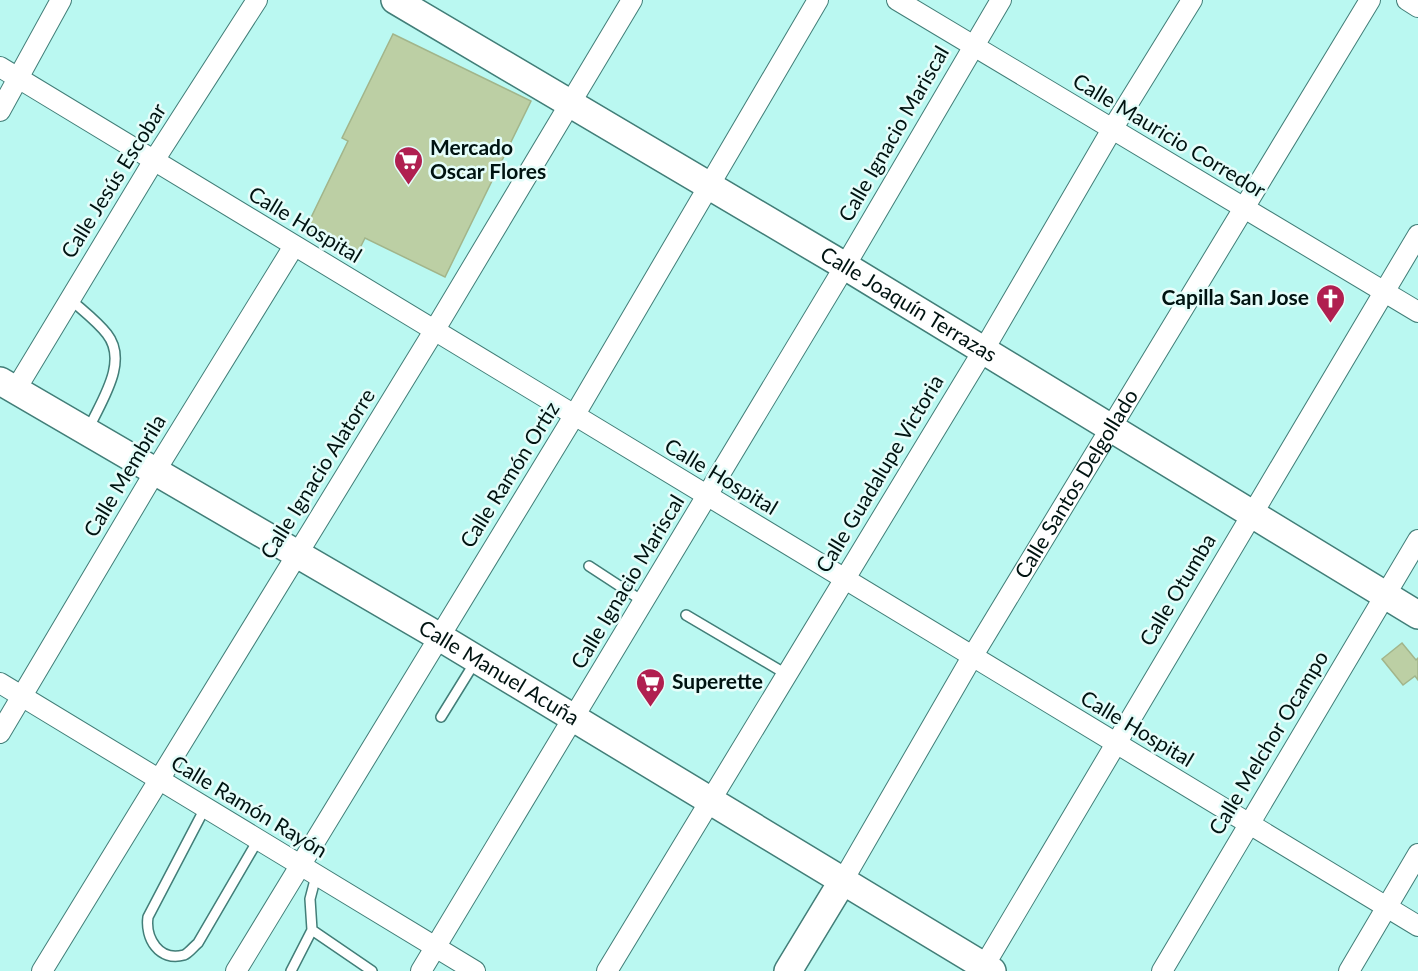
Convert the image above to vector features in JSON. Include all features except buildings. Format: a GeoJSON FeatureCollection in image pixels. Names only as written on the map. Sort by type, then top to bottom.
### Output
{"type":"FeatureCollection","features":[{"type":"Feature","properties":{"kind":"street"},"geometry":{"type":"LineString","coordinates":[[0,111],[61,0]]}},
{"type":"Feature","properties":{"kind":"street","name":"Calle Jesús Escobar"},"geometry":{"type":"LineString","coordinates":[[8,385],[70,299],[153,162],[257,0]]}},
{"type":"Feature","properties":{"kind":"street","name":"Calle Joaquín Terrazas"},"geometry":{"type":"LineString","coordinates":[[395,0],[845,266],[1418,615]]}},
{"type":"Feature","properties":{"kind":"street","name":"Calle Ignacio Alatorre"},"geometry":{"type":"LineString","coordinates":[[42,971],[434,331],[632,0]]}},
{"type":"Feature","properties":{"kind":"street","name":"Calle Ramón Ortiz"},"geometry":{"type":"LineString","coordinates":[[236,971],[308,871],[438,636],[574,416],[818,0]]}},
{"type":"Feature","properties":{"kind":"street","name":"Calle Mauricio Corredor"},"geometry":{"type":"LineString","coordinates":[[897,0],[1418,312]]}},
{"type":"Feature","properties":{"kind":"street","name":"Calle Ignacio Mariscal"},"geometry":{"type":"LineString","coordinates":[[421,971],[845,266],[1001,0]]}},
{"type":"Feature","properties":{"kind":"street","name":"Calle Guadalupe Victoria"},"geometry":{"type":"LineString","coordinates":[[607,971],[983,351],[1112,130],[1192,0]]}},
{"type":"Feature","properties":{"kind":"street","name":"Calle Santos Delgollado"},"geometry":{"type":"LineString","coordinates":[[788,971],[972,657],[1370,0]]}},
{"type":"Feature","properties":{"kind":"street"},"geometry":{"type":"LineString","coordinates":[[1407,0],[1418,7]]}},
{"type":"Feature","properties":{"kind":"street","name":"Calle Hospital"},"geometry":{"type":"LineString","coordinates":[[0,67],[153,162],[1418,926]]}},
{"type":"Feature","properties":{"kind":"street","name":"Calle Otumba"},"geometry":{"type":"LineString","coordinates":[[986,969],[1114,744],[1418,235]]}},
{"type":"Feature","properties":{"kind":"street","name":"Calle Membrila"},"geometry":{"type":"LineString","coordinates":[[0,733],[156,470],[294,246]]}},
{"type":"Feature","properties":{"kind":"street","name":"Calle Manuel Acuña"},"geometry":{"type":"LineString","coordinates":[[8,385],[438,636],[986,969]]}},
{"type":"Feature","properties":{"kind":"street","name":"Calle Melchor Ocampo"},"geometry":{"type":"LineString","coordinates":[[1162,971],[1418,540]]}},
{"type":"Feature","properties":{"kind":"street","name":"Calle Ramón Rayón"},"geometry":{"type":"LineString","coordinates":[[0,683],[475,971]]}},
{"type":"Feature","properties":{"kind":"street"},"geometry":{"type":"LineString","coordinates":[[1349,971],[1418,854]]}},
{"type":"Feature","properties":{"kind":"lane"},"geometry":{"type":"LineString","coordinates":[[70,299],[108,334],[115,352],[115,370],[88,430]]}},
{"type":"Feature","properties":{"kind":"lane"},"geometry":{"type":"LineString","coordinates":[[590,566],[644,602]]}},
{"type":"Feature","properties":{"kind":"lane"},"geometry":{"type":"LineString","coordinates":[[686,615],[786,674]]}},
{"type":"Feature","properties":{"kind":"lane"},"geometry":{"type":"LineString","coordinates":[[441,717],[477,660]]}},
{"type":"Feature","properties":{"kind":"lane"},"geometry":{"type":"LineString","coordinates":[[205,808],[148,917],[148,937],[158,950],[171,956],[185,955],[198,943],[258,840]]}},
{"type":"Feature","properties":{"kind":"lane"},"geometry":{"type":"LineString","coordinates":[[291,971],[312,930],[308,871]]}},
{"type":"Feature","properties":{"kind":"lane"},"geometry":{"type":"LineString","coordinates":[[312,930],[372,971]]}},
{"type":"Feature","properties":{"kind":"place","name":"Mercado Oscar Flores"},"geometry":{"type":"Point","coordinates":[409,186]}},
{"type":"Feature","properties":{"kind":"place","name":"Capilla San Jose"},"geometry":{"type":"Point","coordinates":[1330,324]}},
{"type":"Feature","properties":{"kind":"place","name":"Superette"},"geometry":{"type":"Point","coordinates":[651,708]}}]}
